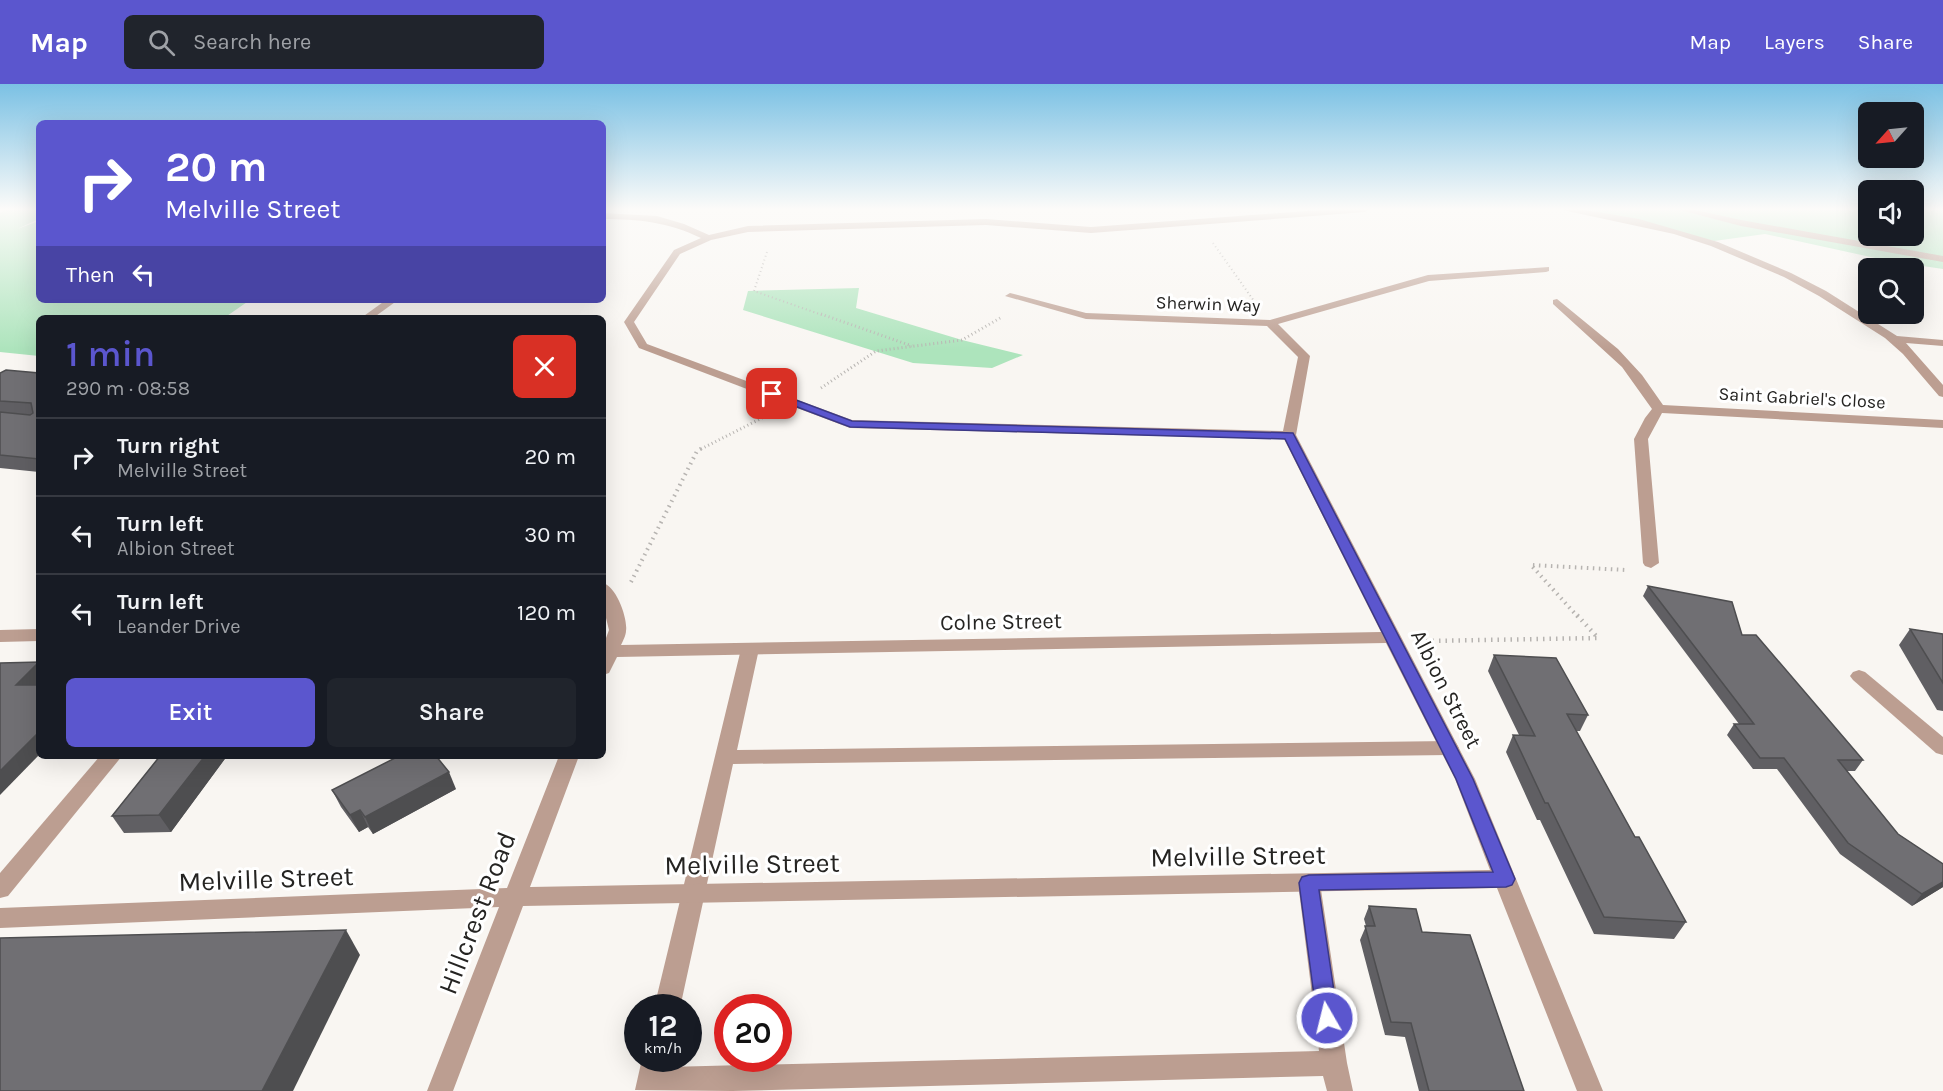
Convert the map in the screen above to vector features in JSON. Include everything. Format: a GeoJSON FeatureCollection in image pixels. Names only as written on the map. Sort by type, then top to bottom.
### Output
{"type":"FeatureCollection","features":[{"type":"Feature","properties":{"kind":"street"},"geometry":{"type":"LineString","coordinates":[[674,256],[629,322],[643,346],[850,424],[1289,435],[1304,356],[1270,323]]}},
{"type":"Feature","properties":{"kind":"street"},"geometry":{"type":"LineString","coordinates":[[1747,256],[1822,292],[1894,339],[1943,393]]}},
{"type":"Feature","properties":{"kind":"street"},"geometry":{"type":"LineString","coordinates":[[1926,256],[1943,259]]}},
{"type":"Feature","properties":{"kind":"street","name":"Sherwin Way"},"geometry":{"type":"LineString","coordinates":[[1010,296],[1086,316],[1270,323],[1428,278],[1546,269]]}},
{"type":"Feature","properties":{"kind":"street"},"geometry":{"type":"LineString","coordinates":[[1557,302],[1603,340],[1645,383],[1659,409],[1651,418],[1641,439],[1651,563]]}},
{"type":"Feature","properties":{"kind":"street"},"geometry":{"type":"LineString","coordinates":[[370,315],[388,303]]}},
{"type":"Feature","properties":{"kind":"street"},"geometry":{"type":"LineString","coordinates":[[1894,339],[1943,343]]}},
{"type":"Feature","properties":{"kind":"street","name":"Saint Gabriel's Close"},"geometry":{"type":"LineString","coordinates":[[1659,409],[1943,424]]}},
{"type":"Feature","properties":{"kind":"street","name":"Albion Street"},"geometry":{"type":"LineString","coordinates":[[1289,435],[1465,779],[1590,1091]]}},
{"type":"Feature","properties":{"kind":"street"},"geometry":{"type":"LineString","coordinates":[[606,591],[618,630],[606,661]]}},
{"type":"Feature","properties":{"kind":"street"},"geometry":{"type":"LineString","coordinates":[[0,636],[36,635]]}},
{"type":"Feature","properties":{"kind":"street","name":"Colne Street"},"geometry":{"type":"LineString","coordinates":[[610,651],[1392,637]]}},
{"type":"Feature","properties":{"kind":"street"},"geometry":{"type":"LineString","coordinates":[[670,994],[750,649]]}},
{"type":"Feature","properties":{"kind":"street"},"geometry":{"type":"LineString","coordinates":[[1859,676],[1943,748]]}},
{"type":"Feature","properties":{"kind":"street"},"geometry":{"type":"LineString","coordinates":[[724,757],[1449,748]]}},
{"type":"Feature","properties":{"kind":"street"},"geometry":{"type":"LineString","coordinates":[[0,889],[109,759]]}},
{"type":"Feature","properties":{"kind":"street","name":"Hillcrest Road"},"geometry":{"type":"LineString","coordinates":[[440,1091],[568,759]]}},
{"type":"Feature","properties":{"kind":"street","name":"Melville Street"},"geometry":{"type":"LineString","coordinates":[[0,918],[515,897],[1506,879]]}},
{"type":"Feature","properties":{"kind":"street"},"geometry":{"type":"LineString","coordinates":[[1309,883],[1334,1063],[1340,1091]]}},
{"type":"Feature","properties":{"kind":"street"},"geometry":{"type":"LineString","coordinates":[[651,1077],[1334,1063]]}},
{"type":"Feature","properties":{"kind":"path"},"geometry":{"type":"LineString","coordinates":[[766,256],[754,291],[912,347]]}},
{"type":"Feature","properties":{"kind":"path"},"geometry":{"type":"LineString","coordinates":[[1222,256],[1270,323]]}},
{"type":"Feature","properties":{"kind":"path"},"geometry":{"type":"LineString","coordinates":[[614,615],[697,451],[795,403],[876,351],[962,340],[1029,301]]}},
{"type":"Feature","properties":{"kind":"path"},"geometry":{"type":"LineString","coordinates":[[1392,637],[1419,641],[1598,638],[1531,565],[1631,570],[1651,563]]}},
{"type":"Feature","properties":{"kind":"green space"},"geometry":{"type":"Polygon","coordinates":[[[0,256],[36,256],[36,303],[246,303],[228,315],[36,315],[36,356],[0,352],[0,256]]]}},
{"type":"Feature","properties":{"kind":"green space"},"geometry":{"type":"Polygon","coordinates":[[[1866,256],[1943,256],[1943,269],[1924,266],[1924,258],[1866,256]]]}},
{"type":"Feature","properties":{"kind":"green space"},"geometry":{"type":"Polygon","coordinates":[[[859,288],[856,308],[962,340],[1023,355],[992,368],[913,363],[743,310],[748,291],[859,288]]]}},
{"type":"Feature","properties":{"kind":"building"},"geometry":{"type":"Polygon","coordinates":[[[6,370],[36,373],[36,459],[0,455],[0,412],[30,415],[33,413],[31,403],[0,401],[0,373],[6,370]]]}},
{"type":"Feature","properties":{"kind":"building"},"geometry":{"type":"Polygon","coordinates":[[[1648,586],[1732,602],[1742,635],[1756,635],[1863,760],[1838,760],[1898,834],[1943,864],[1943,882],[1922,894],[1848,843],[1784,758],[1760,758],[1734,724],[1754,724],[1648,586]]]}},
{"type":"Feature","properties":{"kind":"building"},"geometry":{"type":"Polygon","coordinates":[[[1910,629],[1943,634],[1943,683],[1910,629]]]}},
{"type":"Feature","properties":{"kind":"building"},"geometry":{"type":"Polygon","coordinates":[[[1494,655],[1556,658],[1588,715],[1567,714],[1635,837],[1639,837],[1686,922],[1604,917],[1513,735],[1535,736],[1494,655]]]}},
{"type":"Feature","properties":{"kind":"building"},"geometry":{"type":"Polygon","coordinates":[[[36,662],[36,665],[16,685],[36,685],[36,735],[0,771],[0,663],[36,662]]]}},
{"type":"Feature","properties":{"kind":"building"},"geometry":{"type":"Polygon","coordinates":[[[158,759],[203,759],[159,815],[112,816],[158,759]]]}},
{"type":"Feature","properties":{"kind":"building"},"geometry":{"type":"Polygon","coordinates":[[[393,759],[438,759],[449,772],[365,817],[360,810],[350,815],[332,790],[393,759]]]}},
{"type":"Feature","properties":{"kind":"building"},"geometry":{"type":"Polygon","coordinates":[[[1369,906],[1416,909],[1422,932],[1470,935],[1524,1091],[1429,1091],[1411,1023],[1391,1022],[1365,926],[1375,926],[1369,906]]]}},
{"type":"Feature","properties":{"kind":"building"},"geometry":{"type":"Polygon","coordinates":[[[346,930],[262,1091],[0,1091],[0,938],[346,930]]]}},
{"type":"Feature","properties":{"kind":"route"},"geometry":{"type":"LineString","coordinates":[[772,394],[850,424],[1289,435],[1465,779],[1506,879],[1309,883],[1327,1018]]}}]}
